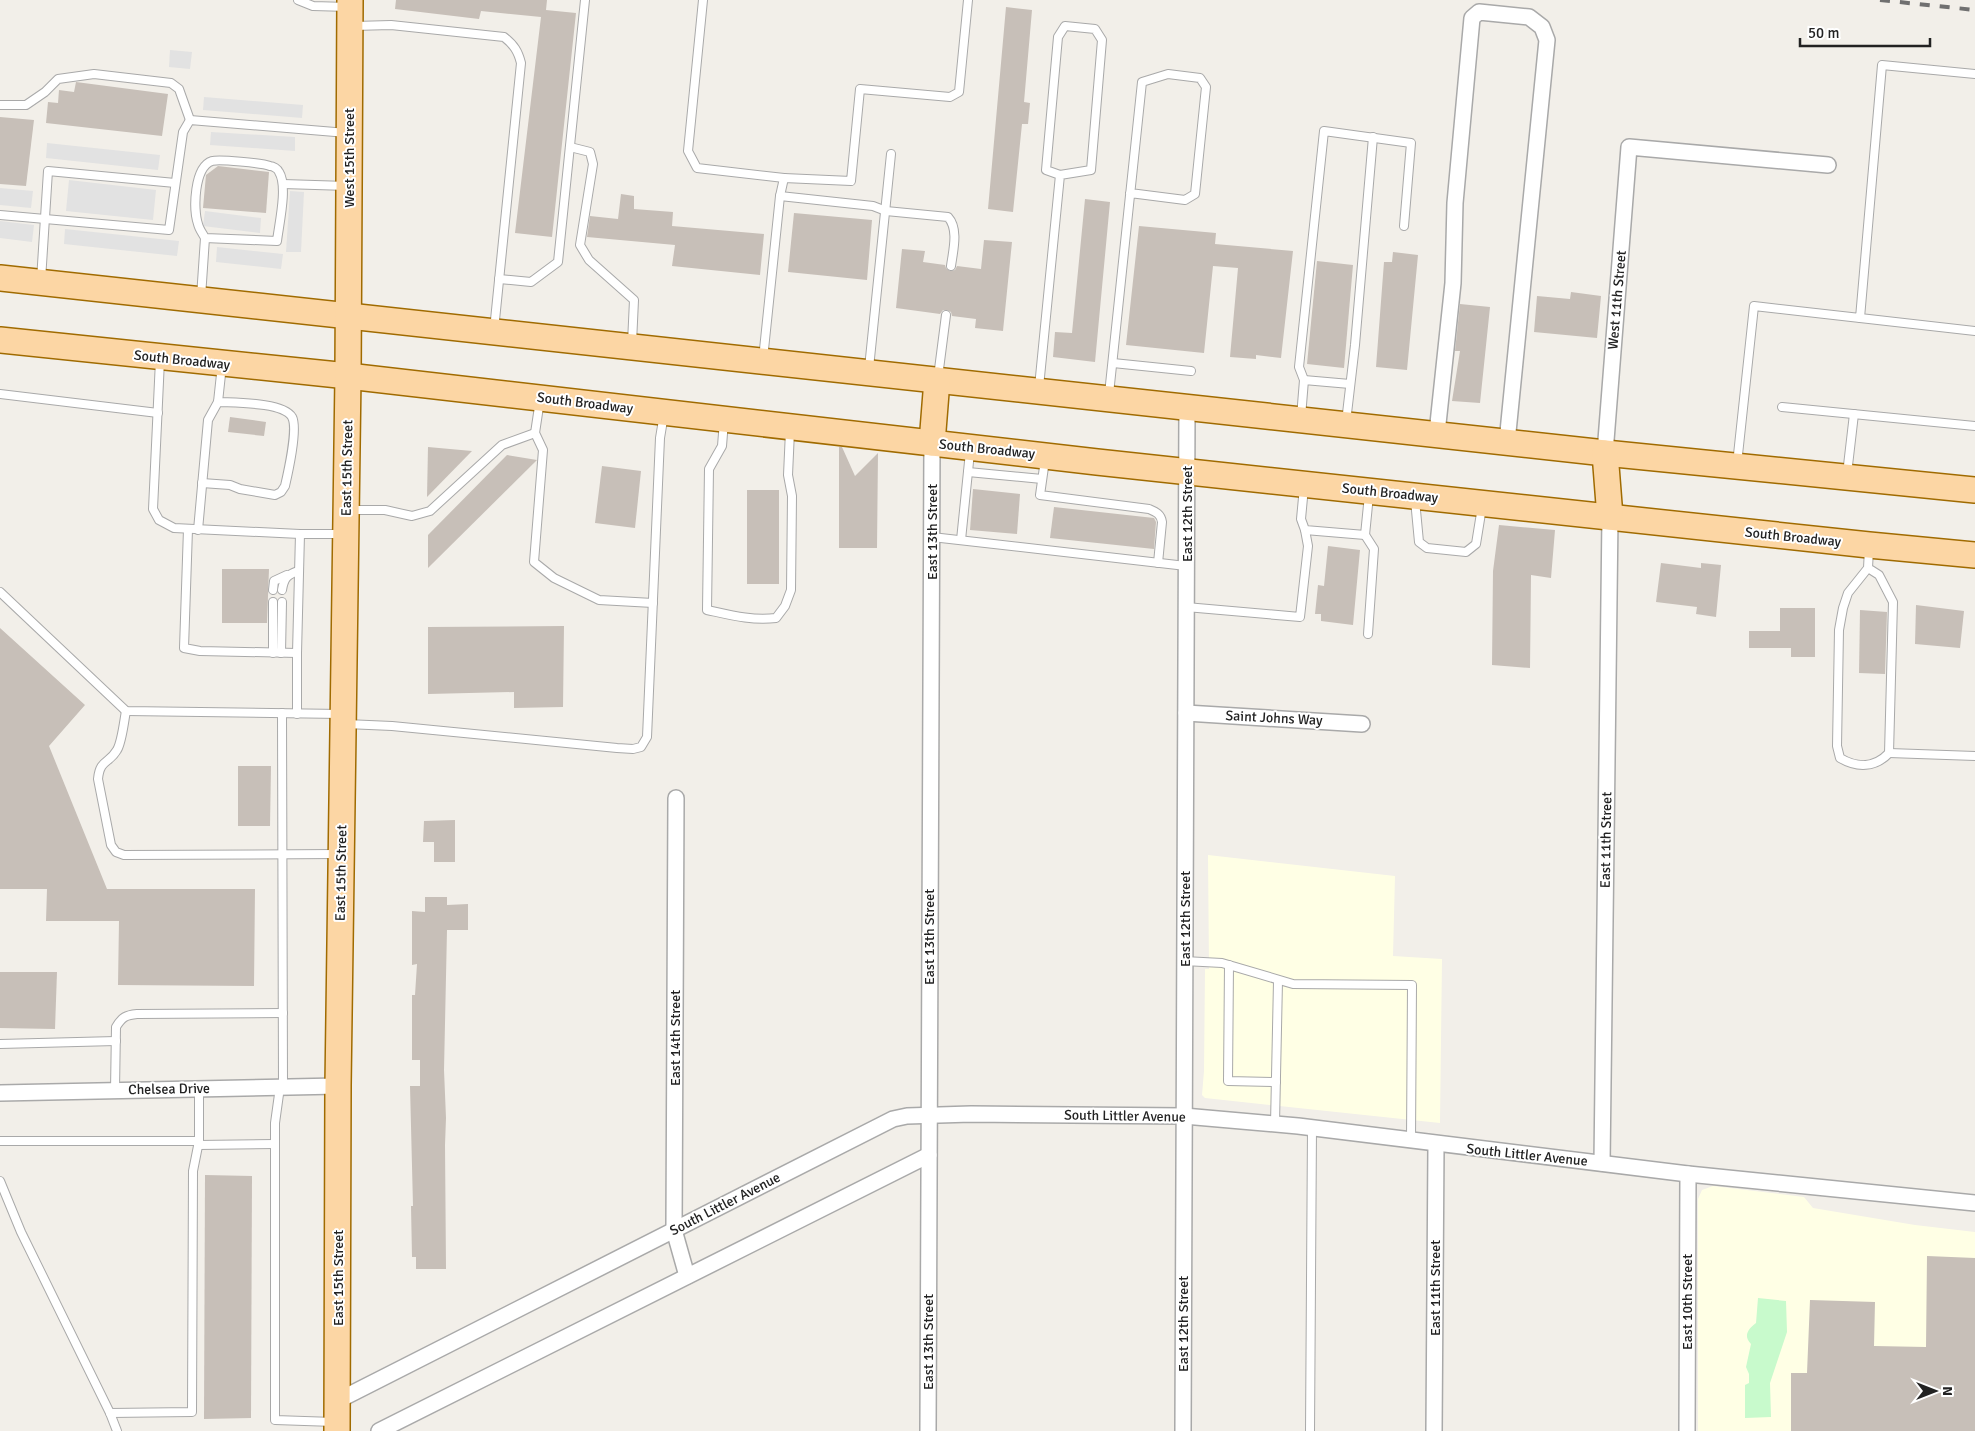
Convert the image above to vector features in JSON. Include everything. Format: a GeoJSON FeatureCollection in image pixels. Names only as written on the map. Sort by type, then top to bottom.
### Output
{"type":"FeatureCollection","features":[{"type":"Feature","properties":{"kind":"main road","name":"West 15th Street"},"geometry":{"type":"LineString","coordinates":[[349,315],[350,11]]}},
{"type":"Feature","properties":{"kind":"main road"},"geometry":{"type":"LineString","coordinates":[[0,278],[1605,453],[1975,490]]}},
{"type":"Feature","properties":{"kind":"main road","name":"East 15th Street"},"geometry":{"type":"LineString","coordinates":[[337,1418],[338,1086],[349,315]]}},
{"type":"Feature","properties":{"kind":"main road","name":"South Broadway"},"geometry":{"type":"LineString","coordinates":[[0,340],[348,376],[971,447],[1044,467],[1187,472],[1610,517],[1869,557],[1975,555]]}},
{"type":"Feature","properties":{"kind":"main road"},"geometry":{"type":"LineString","coordinates":[[932,443],[937,380]]}},
{"type":"Feature","properties":{"kind":"main road"},"geometry":{"type":"LineString","coordinates":[[1605,453],[1610,517]]}},
{"type":"Feature","properties":{"kind":"street"},"geometry":{"type":"LineString","coordinates":[[1436,434],[1453,283],[1454,203],[1472,18],[1479,12],[1524,16],[1542,27],[1547,40],[1507,442]]}},
{"type":"Feature","properties":{"kind":"street","name":"West 11th Street"},"geometry":{"type":"LineString","coordinates":[[1605,453],[1629,147],[1828,165]]}},
{"type":"Feature","properties":{"kind":"street","name":"East 12th Street"},"geometry":{"type":"LineString","coordinates":[[1183,1431],[1187,407]]}},
{"type":"Feature","properties":{"kind":"street","name":"East 13th Street"},"geometry":{"type":"LineString","coordinates":[[928,1431],[932,443]]}},
{"type":"Feature","properties":{"kind":"street","name":"East 11th Street"},"geometry":{"type":"LineString","coordinates":[[1602,1164],[1610,517]]}},
{"type":"Feature","properties":{"kind":"street","name":"Saint Johns Way"},"geometry":{"type":"LineString","coordinates":[[1186,713],[1362,724]]}},
{"type":"Feature","properties":{"kind":"street","name":"East 14th Street"},"geometry":{"type":"LineString","coordinates":[[676,798],[674,1230],[688,1276]]}},
{"type":"Feature","properties":{"kind":"street","name":"Chelsea Drive"},"geometry":{"type":"LineString","coordinates":[[0,1093],[338,1086]]}},
{"type":"Feature","properties":{"kind":"street","name":"South Littler Avenue"},"geometry":{"type":"LineString","coordinates":[[337,1418],[674,1230],[893,1119],[906,1116],[971,1114],[1184,1116],[1312,1128],[1688,1174],[1975,1203]]}},
{"type":"Feature","properties":{"kind":"street","name":"East 11th Street"},"geometry":{"type":"LineString","coordinates":[[1434,1431],[1436,1144]]}},
{"type":"Feature","properties":{"kind":"street"},"geometry":{"type":"LineString","coordinates":[[378,1431],[929,1155]]}},
{"type":"Feature","properties":{"kind":"street","name":"East 10th Street"},"geometry":{"type":"LineString","coordinates":[[1687,1431],[1688,1174]]}},
{"type":"Feature","properties":{"kind":"lane"},"geometry":{"type":"LineString","coordinates":[[298,0],[313,6],[350,11],[391,25],[504,37],[513,44],[518,52],[521,64],[494,332]]}},
{"type":"Feature","properties":{"kind":"lane"},"geometry":{"type":"LineString","coordinates":[[499,280],[531,282],[558,262],[585,0]]}},
{"type":"Feature","properties":{"kind":"lane"},"geometry":{"type":"LineString","coordinates":[[703,0],[688,151],[697,168],[784,178],[851,181],[860,89],[950,97],[959,92],[968,0]]}},
{"type":"Feature","properties":{"kind":"lane"},"geometry":{"type":"LineString","coordinates":[[1065,26],[1096,29],[1102,40],[1090,170],[1060,175],[1046,170],[1058,36],[1065,26]]}},
{"type":"Feature","properties":{"kind":"lane"},"geometry":{"type":"LineString","coordinates":[[1860,318],[1882,65],[1975,74]]}},
{"type":"Feature","properties":{"kind":"lane"},"geometry":{"type":"LineString","coordinates":[[0,105],[26,105],[45,92],[58,79],[94,74],[171,83],[179,88],[190,120],[183,132],[169,230],[0,215]]}},
{"type":"Feature","properties":{"kind":"lane"},"geometry":{"type":"LineString","coordinates":[[1109,399],[1130,193],[1142,82],[1168,74],[1200,78],[1206,87],[1195,194],[1185,200],[1130,193]]}},
{"type":"Feature","properties":{"kind":"lane"},"geometry":{"type":"LineString","coordinates":[[190,120],[349,134]]}},
{"type":"Feature","properties":{"kind":"lane"},"geometry":{"type":"LineString","coordinates":[[1300,419],[1304,380],[1299,368],[1324,131],[1411,143],[1404,226]]}},
{"type":"Feature","properties":{"kind":"lane"},"geometry":{"type":"LineString","coordinates":[[1345,424],[1372,137]]}},
{"type":"Feature","properties":{"kind":"lane"},"geometry":{"type":"LineString","coordinates":[[570,148],[590,152],[593,164],[580,245],[589,260],[634,300],[632,347]]}},
{"type":"Feature","properties":{"kind":"lane"},"geometry":{"type":"LineString","coordinates":[[869,372],[892,154]]}},
{"type":"Feature","properties":{"kind":"lane"},"geometry":{"type":"LineString","coordinates":[[201,300],[205,238],[198,224],[196,204],[198,176],[204,167],[212,161],[272,166],[279,171],[284,184],[277,241],[205,238]]}},
{"type":"Feature","properties":{"kind":"lane"},"geometry":{"type":"LineString","coordinates":[[40,282],[48,171],[175,183]]}},
{"type":"Feature","properties":{"kind":"lane"},"geometry":{"type":"LineString","coordinates":[[1038,391],[1060,175]]}},
{"type":"Feature","properties":{"kind":"lane"},"geometry":{"type":"LineString","coordinates":[[762,361],[780,196],[784,178]]}},
{"type":"Feature","properties":{"kind":"lane"},"geometry":{"type":"LineString","coordinates":[[284,184],[349,186]]}},
{"type":"Feature","properties":{"kind":"lane"},"geometry":{"type":"LineString","coordinates":[[780,196],[874,206],[886,211],[948,217],[953,222],[954,230],[951,266]]}},
{"type":"Feature","properties":{"kind":"lane"},"geometry":{"type":"LineString","coordinates":[[1737,466],[1754,306],[1975,331]]}},
{"type":"Feature","properties":{"kind":"lane"},"geometry":{"type":"LineString","coordinates":[[937,380],[946,315]]}},
{"type":"Feature","properties":{"kind":"lane"},"geometry":{"type":"LineString","coordinates":[[160,358],[153,509],[159,520],[174,528],[300,534],[385,510],[412,516],[430,511],[502,445],[535,432]]}},
{"type":"Feature","properties":{"kind":"lane"},"geometry":{"type":"LineString","coordinates":[[198,530],[208,420],[218,402],[222,364]]}},
{"type":"Feature","properties":{"kind":"lane"},"geometry":{"type":"LineString","coordinates":[[1113,364],[1191,370]]}},
{"type":"Feature","properties":{"kind":"lane"},"geometry":{"type":"LineString","coordinates":[[1304,380],[1350,384]]}},
{"type":"Feature","properties":{"kind":"lane"},"geometry":{"type":"LineString","coordinates":[[0,394],[158,413]]}},
{"type":"Feature","properties":{"kind":"lane"},"geometry":{"type":"LineString","coordinates":[[540,398],[535,432],[543,450],[534,562],[554,578],[599,600],[653,603]]}},
{"type":"Feature","properties":{"kind":"lane"},"geometry":{"type":"LineString","coordinates":[[202,483],[230,485],[240,489],[275,495],[286,486],[294,431],[292,417],[282,409],[256,404],[218,402]]}},
{"type":"Feature","properties":{"kind":"lane"},"geometry":{"type":"LineString","coordinates":[[1782,407],[1975,426]]}},
{"type":"Feature","properties":{"kind":"lane"},"geometry":{"type":"LineString","coordinates":[[0,592],[126,711],[297,714],[392,726],[617,748],[633,749],[641,747],[647,737],[660,438],[664,412]]}},
{"type":"Feature","properties":{"kind":"lane"},"geometry":{"type":"LineString","coordinates":[[1847,477],[1854,414]]}},
{"type":"Feature","properties":{"kind":"lane"},"geometry":{"type":"LineString","coordinates":[[724,419],[722,446],[709,469],[707,610],[754,619],[776,618],[785,606],[792,590],[792,496],[788,475],[791,427]]}},
{"type":"Feature","properties":{"kind":"lane"},"geometry":{"type":"LineString","coordinates":[[961,540],[971,447]]}},
{"type":"Feature","properties":{"kind":"lane"},"geometry":{"type":"LineString","coordinates":[[968,472],[1044,467],[1040,495],[1149,509],[1157,512],[1162,517],[1158,563]]}},
{"type":"Feature","properties":{"kind":"lane"},"geometry":{"type":"LineString","coordinates":[[1186,607],[1300,616],[1308,546],[1301,519],[1304,484]]}},
{"type":"Feature","properties":{"kind":"lane"},"geometry":{"type":"LineString","coordinates":[[1368,634],[1374,549],[1365,535],[1369,491]]}},
{"type":"Feature","properties":{"kind":"lane"},"geometry":{"type":"LineString","coordinates":[[1415,496],[1419,542],[1427,548],[1466,552],[1476,544],[1483,503]]}},
{"type":"Feature","properties":{"kind":"lane"},"geometry":{"type":"LineString","coordinates":[[188,529],[184,648],[200,651],[296,653]]}},
{"type":"Feature","properties":{"kind":"lane"},"geometry":{"type":"LineString","coordinates":[[1305,530],[1365,535]]}},
{"type":"Feature","properties":{"kind":"lane"},"geometry":{"type":"LineString","coordinates":[[297,714],[296,653],[300,534]]}},
{"type":"Feature","properties":{"kind":"lane"},"geometry":{"type":"LineString","coordinates":[[932,537],[1186,566]]}},
{"type":"Feature","properties":{"kind":"lane"},"geometry":{"type":"LineString","coordinates":[[1869,557],[1893,602],[1889,753],[1881,761],[1851,765],[1840,758],[1837,746],[1839,630],[1842,608],[1848,593],[1869,557]]}},
{"type":"Feature","properties":{"kind":"lane"},"geometry":{"type":"LineString","coordinates":[[278,590],[288,575],[298,571]]}},
{"type":"Feature","properties":{"kind":"lane"},"geometry":{"type":"LineString","coordinates":[[273,602],[277,653]]}},
{"type":"Feature","properties":{"kind":"lane"},"geometry":{"type":"LineString","coordinates":[[277,653],[282,602]]}},
{"type":"Feature","properties":{"kind":"lane"},"geometry":{"type":"LineString","coordinates":[[126,711],[118,750],[103,762],[98,779],[111,845],[114,850],[124,855],[341,854]]}},
{"type":"Feature","properties":{"kind":"lane"},"geometry":{"type":"LineString","coordinates":[[282,713],[283,1013],[281,1087],[275,1122],[275,1420],[337,1418]]}},
{"type":"Feature","properties":{"kind":"lane"},"geometry":{"type":"LineString","coordinates":[[1889,753],[1975,756]]}},
{"type":"Feature","properties":{"kind":"lane"},"geometry":{"type":"LineString","coordinates":[[1184,961],[1222,963],[1292,984],[1412,985],[1411,1141]]}},
{"type":"Feature","properties":{"kind":"lane"},"geometry":{"type":"LineString","coordinates":[[1229,965],[1228,1081],[1276,1082]]}},
{"type":"Feature","properties":{"kind":"lane"},"geometry":{"type":"LineString","coordinates":[[1275,1124],[1278,981]]}},
{"type":"Feature","properties":{"kind":"lane"},"geometry":{"type":"LineString","coordinates":[[115,1090],[116,1027],[126,1015],[283,1013]]}},
{"type":"Feature","properties":{"kind":"lane"},"geometry":{"type":"LineString","coordinates":[[0,1044],[116,1041]]}},
{"type":"Feature","properties":{"kind":"lane"},"geometry":{"type":"LineString","coordinates":[[110,1413],[192,1412],[193,1171],[199,1143],[199,1088]]}},
{"type":"Feature","properties":{"kind":"lane"},"geometry":{"type":"LineString","coordinates":[[1310,1431],[1312,1128]]}},
{"type":"Feature","properties":{"kind":"lane"},"geometry":{"type":"LineString","coordinates":[[0,1142],[275,1144]]}},
{"type":"Feature","properties":{"kind":"lane"},"geometry":{"type":"LineString","coordinates":[[0,1181],[22,1232],[117,1431]]}},
{"type":"Feature","properties":{"kind":"shaded area"},"geometry":{"type":"Polygon","coordinates":[[[170,50],[192,52],[190,69],[169,67],[170,50]]]}},
{"type":"Feature","properties":{"kind":"shaded area"},"geometry":{"type":"Polygon","coordinates":[[[204,97],[303,105],[302,118],[203,110],[204,97]]]}},
{"type":"Feature","properties":{"kind":"shaded area"},"geometry":{"type":"Polygon","coordinates":[[[211,132],[295,137],[295,151],[210,145],[211,132]]]}},
{"type":"Feature","properties":{"kind":"shaded area"},"geometry":{"type":"Polygon","coordinates":[[[47,143],[160,155],[158,170],[46,158],[47,143]]]}},
{"type":"Feature","properties":{"kind":"shaded area"},"geometry":{"type":"Polygon","coordinates":[[[69,180],[156,190],[153,220],[66,211],[69,180]]]}},
{"type":"Feature","properties":{"kind":"shaded area"},"geometry":{"type":"Polygon","coordinates":[[[0,188],[33,191],[31,208],[0,205],[0,188]]]}},
{"type":"Feature","properties":{"kind":"shaded area"},"geometry":{"type":"Polygon","coordinates":[[[290,191],[304,192],[301,252],[286,252],[290,191]]]}},
{"type":"Feature","properties":{"kind":"shaded area"},"geometry":{"type":"Polygon","coordinates":[[[205,211],[261,218],[260,233],[203,226],[205,211]]]}},
{"type":"Feature","properties":{"kind":"shaded area"},"geometry":{"type":"Polygon","coordinates":[[[0,221],[34,225],[32,242],[0,238],[0,221]]]}},
{"type":"Feature","properties":{"kind":"shaded area"},"geometry":{"type":"Polygon","coordinates":[[[65,229],[179,241],[177,256],[64,244],[65,229]]]}},
{"type":"Feature","properties":{"kind":"shaded area"},"geometry":{"type":"Polygon","coordinates":[[[217,247],[283,254],[281,269],[216,262],[217,247]]]}},
{"type":"Feature","properties":{"kind":"shaded area"},"geometry":{"type":"Polygon","coordinates":[[[1208,855],[1395,876],[1393,956],[1442,959],[1440,1123],[1205,1098],[1202,1095],[1205,969],[1209,969],[1208,855]]]}},
{"type":"Feature","properties":{"kind":"shaded area"},"geometry":{"type":"Polygon","coordinates":[[[1713,1186],[1804,1197],[1813,1208],[1915,1225],[1975,1232],[1975,1431],[1698,1431],[1698,1199],[1702,1190],[1713,1186]]]}},
{"type":"Feature","properties":{"kind":"green space"},"geometry":{"type":"Polygon","coordinates":[[[1758,1298],[1786,1301],[1787,1332],[1770,1383],[1771,1417],[1745,1418],[1745,1385],[1749,1383],[1749,1374],[1746,1367],[1751,1344],[1747,1335],[1756,1323],[1758,1298]]]}},
{"type":"Feature","properties":{"kind":"building"},"geometry":{"type":"Polygon","coordinates":[[[396,0],[547,0],[546,10],[576,13],[552,237],[515,233],[541,17],[481,11],[479,19],[395,9],[396,0]]]}},
{"type":"Feature","properties":{"kind":"building"},"geometry":{"type":"Polygon","coordinates":[[[1006,7],[1032,10],[1024,102],[1030,103],[1028,124],[1022,124],[1013,212],[988,209],[1006,7]]]}},
{"type":"Feature","properties":{"kind":"building"},"geometry":{"type":"Polygon","coordinates":[[[76,82],[168,94],[162,136],[46,123],[48,102],[58,103],[59,90],[74,92],[76,82]]]}},
{"type":"Feature","properties":{"kind":"building"},"geometry":{"type":"Polygon","coordinates":[[[0,117],[34,120],[26,186],[0,184],[0,117]]]}},
{"type":"Feature","properties":{"kind":"building"},"geometry":{"type":"Polygon","coordinates":[[[218,166],[269,172],[266,213],[203,208],[206,175],[218,166]]]}},
{"type":"Feature","properties":{"kind":"building"},"geometry":{"type":"Polygon","coordinates":[[[621,194],[634,196],[634,209],[673,212],[672,226],[764,234],[760,275],[672,266],[675,245],[587,237],[590,216],[618,219],[621,194]]]}},
{"type":"Feature","properties":{"kind":"building"},"geometry":{"type":"Polygon","coordinates":[[[1085,199],[1110,202],[1095,362],[1053,357],[1055,332],[1072,333],[1085,199]]]}},
{"type":"Feature","properties":{"kind":"building"},"geometry":{"type":"Polygon","coordinates":[[[794,213],[872,220],[867,280],[788,272],[794,213]]]}},
{"type":"Feature","properties":{"kind":"building"},"geometry":{"type":"Polygon","coordinates":[[[1139,226],[1216,233],[1215,244],[1293,251],[1281,358],[1256,355],[1256,359],[1230,357],[1238,268],[1213,266],[1204,353],[1126,345],[1139,226]]]}},
{"type":"Feature","properties":{"kind":"building"},"geometry":{"type":"Polygon","coordinates":[[[984,240],[1012,242],[1003,331],[975,328],[976,319],[952,316],[951,312],[947,310],[943,310],[940,314],[896,308],[902,249],[925,251],[923,262],[945,265],[950,271],[955,270],[957,266],[981,269],[984,240]]]}},
{"type":"Feature","properties":{"kind":"building"},"geometry":{"type":"Polygon","coordinates":[[[1393,252],[1418,255],[1407,370],[1376,367],[1384,262],[1392,262],[1393,252]]]}},
{"type":"Feature","properties":{"kind":"building"},"geometry":{"type":"Polygon","coordinates":[[[1317,261],[1353,265],[1344,368],[1307,364],[1317,261]]]}},
{"type":"Feature","properties":{"kind":"building"},"geometry":{"type":"Polygon","coordinates":[[[1571,292],[1601,296],[1597,338],[1534,332],[1537,296],[1570,299],[1571,292]]]}},
{"type":"Feature","properties":{"kind":"building"},"geometry":{"type":"Polygon","coordinates":[[[1460,304],[1490,307],[1480,403],[1452,401],[1460,351],[1455,351],[1460,304]]]}},
{"type":"Feature","properties":{"kind":"building"},"geometry":{"type":"Polygon","coordinates":[[[230,417],[266,422],[264,436],[228,432],[230,417]]]}},
{"type":"Feature","properties":{"kind":"building"},"geometry":{"type":"Polygon","coordinates":[[[428,447],[472,451],[427,497],[428,447]]]}},
{"type":"Feature","properties":{"kind":"building"},"geometry":{"type":"Polygon","coordinates":[[[839,447],[842,447],[855,476],[878,453],[877,548],[839,548],[839,447]]]}},
{"type":"Feature","properties":{"kind":"building"},"geometry":{"type":"Polygon","coordinates":[[[507,455],[537,460],[428,568],[428,535],[507,455]]]}},
{"type":"Feature","properties":{"kind":"building"},"geometry":{"type":"Polygon","coordinates":[[[602,466],[641,471],[635,528],[595,523],[602,466]]]}},
{"type":"Feature","properties":{"kind":"building"},"geometry":{"type":"Polygon","coordinates":[[[973,489],[1020,494],[1017,534],[970,530],[973,489]]]}},
{"type":"Feature","properties":{"kind":"building"},"geometry":{"type":"Polygon","coordinates":[[[747,490],[779,490],[779,584],[747,584],[747,490]]]}},
{"type":"Feature","properties":{"kind":"building"},"geometry":{"type":"Polygon","coordinates":[[[1054,507],[1154,518],[1156,522],[1154,549],[1050,538],[1054,507]]]}},
{"type":"Feature","properties":{"kind":"building"},"geometry":{"type":"Polygon","coordinates":[[[1499,525],[1555,530],[1551,578],[1531,575],[1530,668],[1492,665],[1493,571],[1499,525]]]}},
{"type":"Feature","properties":{"kind":"building"},"geometry":{"type":"Polygon","coordinates":[[[1328,546],[1360,550],[1353,625],[1321,621],[1321,614],[1315,614],[1318,585],[1324,586],[1328,546]]]}},
{"type":"Feature","properties":{"kind":"building"},"geometry":{"type":"Polygon","coordinates":[[[1661,563],[1701,568],[1701,563],[1721,565],[1716,617],[1696,614],[1697,607],[1656,602],[1661,563]]]}},
{"type":"Feature","properties":{"kind":"building"},"geometry":{"type":"Polygon","coordinates":[[[222,569],[269,569],[267,623],[222,623],[222,569]]]}},
{"type":"Feature","properties":{"kind":"building"},"geometry":{"type":"Polygon","coordinates":[[[1916,605],[1964,611],[1960,648],[1915,644],[1916,605]]]}},
{"type":"Feature","properties":{"kind":"building"},"geometry":{"type":"Polygon","coordinates":[[[1780,608],[1815,608],[1815,657],[1791,657],[1791,648],[1749,648],[1749,631],[1780,631],[1780,608]]]}},
{"type":"Feature","properties":{"kind":"building"},"geometry":{"type":"Polygon","coordinates":[[[1860,610],[1887,612],[1885,674],[1859,673],[1860,610]]]}},
{"type":"Feature","properties":{"kind":"building"},"geometry":{"type":"Polygon","coordinates":[[[564,626],[563,707],[514,708],[514,692],[428,694],[428,627],[564,626]]]}},
{"type":"Feature","properties":{"kind":"building"},"geometry":{"type":"Polygon","coordinates":[[[0,628],[85,705],[49,746],[107,889],[255,889],[254,986],[118,985],[119,921],[46,921],[47,889],[0,889],[0,628]]]}},
{"type":"Feature","properties":{"kind":"building"},"geometry":{"type":"Polygon","coordinates":[[[238,766],[271,766],[270,826],[238,826],[238,766]]]}},
{"type":"Feature","properties":{"kind":"building"},"geometry":{"type":"Polygon","coordinates":[[[455,820],[455,862],[434,862],[434,842],[423,842],[424,821],[455,820]]]}},
{"type":"Feature","properties":{"kind":"building"},"geometry":{"type":"Polygon","coordinates":[[[425,897],[447,897],[447,905],[468,904],[468,930],[447,930],[444,1070],[446,1118],[446,1269],[416,1269],[416,1257],[412,1257],[411,1206],[413,1206],[410,1086],[420,1086],[420,1060],[412,1060],[412,995],[415,995],[417,964],[412,965],[412,911],[425,912],[425,897]]]}},
{"type":"Feature","properties":{"kind":"building"},"geometry":{"type":"Polygon","coordinates":[[[0,972],[57,972],[55,1029],[0,1028],[0,972]]]}},
{"type":"Feature","properties":{"kind":"building"},"geometry":{"type":"Polygon","coordinates":[[[205,1175],[252,1176],[251,1418],[204,1419],[205,1175]]]}},
{"type":"Feature","properties":{"kind":"building"},"geometry":{"type":"Polygon","coordinates":[[[1927,1256],[1975,1258],[1975,1431],[1791,1431],[1791,1373],[1807,1373],[1810,1300],[1875,1302],[1874,1346],[1926,1347],[1927,1256]]]}},
{"type":"Feature","properties":{"kind":"railway"},"geometry":{"type":"LineString","coordinates":[[1880,0],[1975,10]]}}]}
